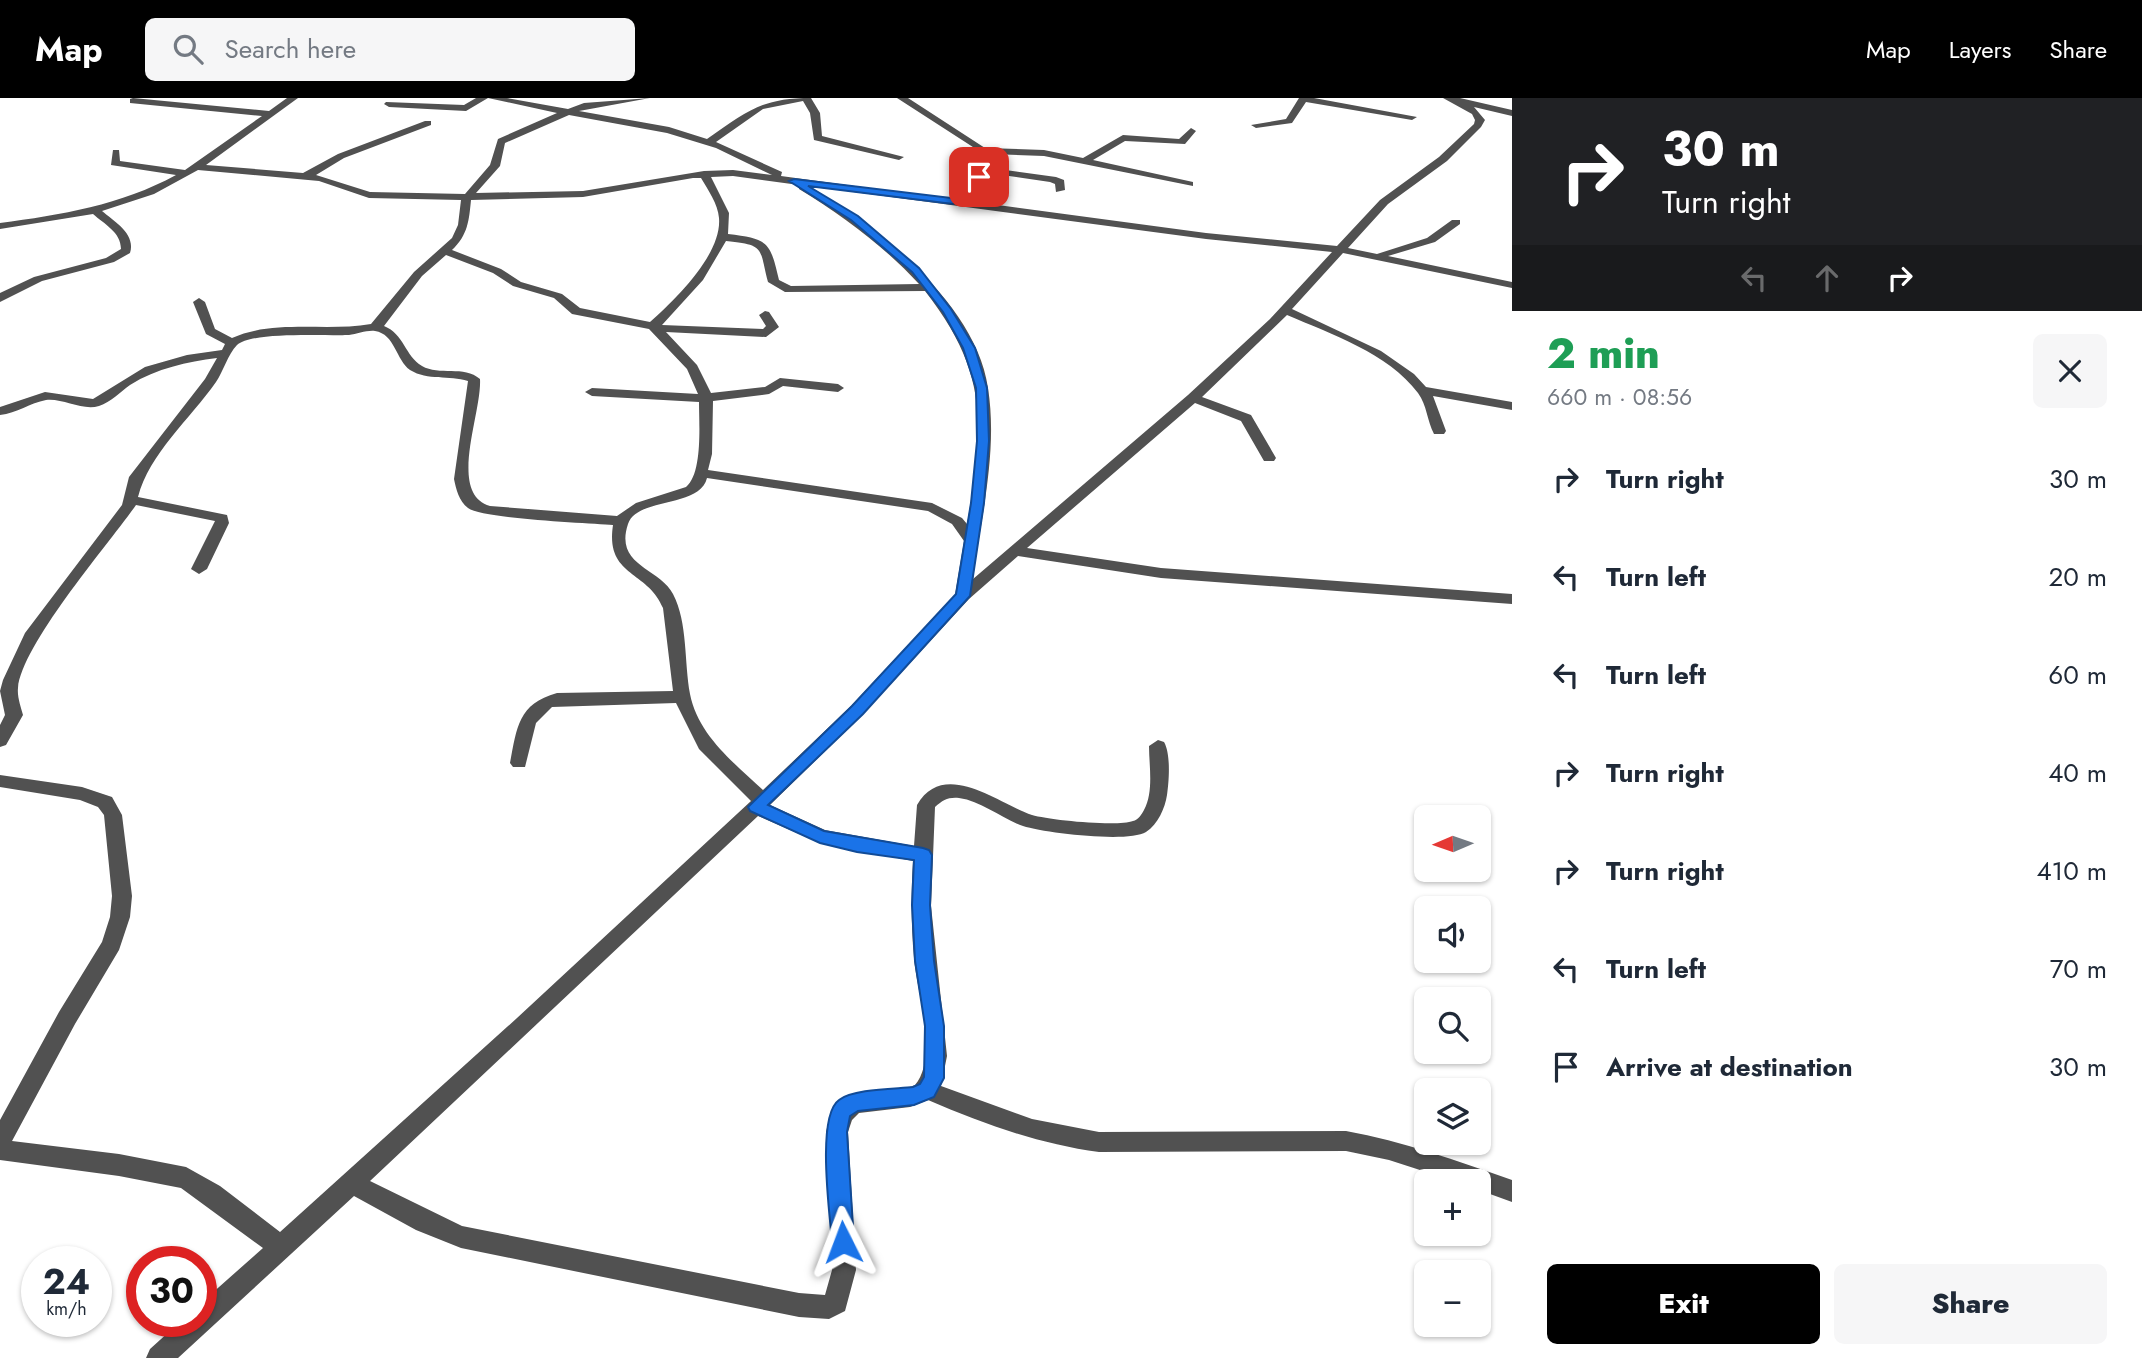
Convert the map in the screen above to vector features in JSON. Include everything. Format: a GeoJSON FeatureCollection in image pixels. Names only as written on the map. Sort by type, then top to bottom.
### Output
{"type":"FeatureCollection","features":[{"type":"Feature","properties":{"kind":"street"},"geometry":{"type":"LineString","coordinates":[[0,226],[95,210],[152,191],[191,170],[293,98]]}},
{"type":"Feature","properties":{"kind":"street"},"geometry":{"type":"LineString","coordinates":[[388,104],[466,108],[483,98]]}},
{"type":"Feature","properties":{"kind":"street"},"geometry":{"type":"LineString","coordinates":[[492,98],[669,130],[709,142],[794,181],[855,218],[881,237],[916,270],[948,312],[969,348],[982,388],[983,441],[978,503],[970,539],[963,596]]}},
{"type":"Feature","properties":{"kind":"street"},"geometry":{"type":"LineString","coordinates":[[375,327],[429,262],[445,251],[461,233],[466,199],[495,166],[501,141],[522,130],[592,104],[645,98]]}},
{"type":"Feature","properties":{"kind":"street"},"geometry":{"type":"LineString","coordinates":[[709,142],[760,107],[806,98],[815,113],[817,138],[899,157]]}},
{"type":"Feature","properties":{"kind":"street"},"geometry":{"type":"LineString","coordinates":[[902,98],[985,151],[1044,153],[1189,184]]}},
{"type":"Feature","properties":{"kind":"street"},"geometry":{"type":"LineString","coordinates":[[1256,125],[1289,121],[1303,98],[1412,117]]}},
{"type":"Feature","properties":{"kind":"street"},"geometry":{"type":"LineString","coordinates":[[1454,100],[1512,113]]}},
{"type":"Feature","properties":{"kind":"street"},"geometry":{"type":"LineString","coordinates":[[217,1306],[760,804],[857,710],[963,596],[1193,398],[1343,250],[1384,202],[1443,159],[1478,125],[1479,116],[1454,100]]}},
{"type":"Feature","properties":{"kind":"street"},"geometry":{"type":"LineString","coordinates":[[133,101],[270,114]]}},
{"type":"Feature","properties":{"kind":"street"},"geometry":{"type":"LineString","coordinates":[[304,177],[341,156],[428,123]]}},
{"type":"Feature","properties":{"kind":"street"},"geometry":{"type":"LineString","coordinates":[[1084,162],[1123,138],[1182,142],[1191,131]]}},
{"type":"Feature","properties":{"kind":"street"},"geometry":{"type":"LineString","coordinates":[[953,202],[986,170],[988,157],[985,151]]}},
{"type":"Feature","properties":{"kind":"street"},"geometry":{"type":"LineString","coordinates":[[116,152],[114,163],[304,177],[338,182],[355,192],[369,195],[466,199],[583,194],[704,174],[733,173],[1206,236],[1378,255],[1512,285]]}},
{"type":"Feature","properties":{"kind":"street"},"geometry":{"type":"LineString","coordinates":[[986,170],[1052,178],[1060,182],[1060,190]]}},
{"type":"Feature","properties":{"kind":"street"},"geometry":{"type":"LineString","coordinates":[[654,327],[676,305],[706,266],[721,237],[725,221],[722,208],[704,174]]}},
{"type":"Feature","properties":{"kind":"street"},"geometry":{"type":"LineString","coordinates":[[0,298],[38,279],[110,260],[126,251],[127,242],[124,235],[95,210]]}},
{"type":"Feature","properties":{"kind":"street"},"geometry":{"type":"LineString","coordinates":[[1378,255],[1431,240],[1455,222]]}},
{"type":"Feature","properties":{"kind":"street"},"geometry":{"type":"LineString","coordinates":[[721,237],[754,242],[765,247],[770,256],[774,282],[789,290],[929,287]]}},
{"type":"Feature","properties":{"kind":"street"},"geometry":{"type":"LineString","coordinates":[[445,251],[497,271],[517,284],[558,296],[576,311],[654,327],[766,334],[772,331],[772,324],[765,314]]}},
{"type":"Feature","properties":{"kind":"street"},"geometry":{"type":"LineString","coordinates":[[199,302],[210,331],[229,348]]}},
{"type":"Feature","properties":{"kind":"street"},"geometry":{"type":"LineString","coordinates":[[1284,310],[1338,333],[1370,351],[1422,390],[1512,407]]}},
{"type":"Feature","properties":{"kind":"street"},"geometry":{"type":"LineString","coordinates":[[0,411],[11,410],[46,396],[94,403],[125,383],[165,364],[229,348],[245,337],[281,332],[352,331],[375,327],[393,334],[410,364],[419,370],[474,379],[476,387],[467,424],[463,466],[464,492],[472,504],[488,510],[621,522]]}},
{"type":"Feature","properties":{"kind":"street"},"geometry":{"type":"LineString","coordinates":[[654,327],[693,368],[706,398],[702,473],[698,484],[691,490],[641,506],[621,522],[618,542],[621,553],[632,567],[665,593],[671,608],[682,697],[705,745],[760,804],[820,836],[857,845],[923,855]]}},
{"type":"Feature","properties":{"kind":"street"},"geometry":{"type":"LineString","coordinates":[[0,741],[13,722],[14,710],[9,691],[11,680],[33,633],[131,499],[136,477],[211,380],[229,348]]}},
{"type":"Feature","properties":{"kind":"street"},"geometry":{"type":"LineString","coordinates":[[592,392],[706,398],[769,390],[776,383],[785,382],[838,388]]}},
{"type":"Feature","properties":{"kind":"street"},"geometry":{"type":"LineString","coordinates":[[1422,390],[1439,431]]}},
{"type":"Feature","properties":{"kind":"street"},"geometry":{"type":"LineString","coordinates":[[1193,398],[1246,418],[1269,458]]}},
{"type":"Feature","properties":{"kind":"street"},"geometry":{"type":"LineString","coordinates":[[702,473],[932,507],[957,521],[970,539]]}},
{"type":"Feature","properties":{"kind":"street"},"geometry":{"type":"LineString","coordinates":[[131,499],[222,519],[199,569]]}},
{"type":"Feature","properties":{"kind":"street"},"geometry":{"type":"LineString","coordinates":[[1014,551],[1213,578],[1512,599]]}},
{"type":"Feature","properties":{"kind":"street"},"geometry":{"type":"LineString","coordinates":[[519,763],[529,717],[536,707],[545,702],[557,699],[682,697]]}},
{"type":"Feature","properties":{"kind":"street"},"geometry":{"type":"LineString","coordinates":[[352,1182],[425,1222],[461,1237],[799,1305],[829,1307],[836,1302],[844,1270],[837,1132],[841,1112],[847,1105],[858,1102],[914,1096],[927,1090],[934,1078],[936,1061],[921,905],[926,805],[934,795],[949,791],[969,793],[1027,821],[1047,825],[1138,828],[1150,821],[1156,808],[1158,746]]}},
{"type":"Feature","properties":{"kind":"street"},"geometry":{"type":"LineString","coordinates":[[0,781],[82,794],[105,802],[113,815],[122,896],[120,917],[112,944],[66,1018],[0,1142]]}},
{"type":"Feature","properties":{"kind":"street"},"geometry":{"type":"LineString","coordinates":[[927,1090],[983,1114],[1059,1138],[1099,1142],[1346,1141],[1387,1148],[1424,1159],[1512,1191]]}},
{"type":"Feature","properties":{"kind":"street"},"geometry":{"type":"LineString","coordinates":[[0,1150],[120,1165],[186,1178],[281,1247]]}},
{"type":"Feature","properties":{"kind":"street"},"geometry":{"type":"LineString","coordinates":[[159,1358],[183,1337]]}},
{"type":"Feature","properties":{"kind":"route"},"geometry":{"type":"LineString","coordinates":[[843,1242],[837,1132],[841,1112],[847,1105],[858,1102],[914,1096],[927,1090],[934,1078],[934,1026],[921,905],[923,855],[857,845],[820,836],[756,807],[857,710],[963,596],[970,539],[978,503],[983,441],[982,388],[969,348],[948,312],[916,270],[881,237],[855,218],[794,181],[953,202],[979,177]]}}]}
